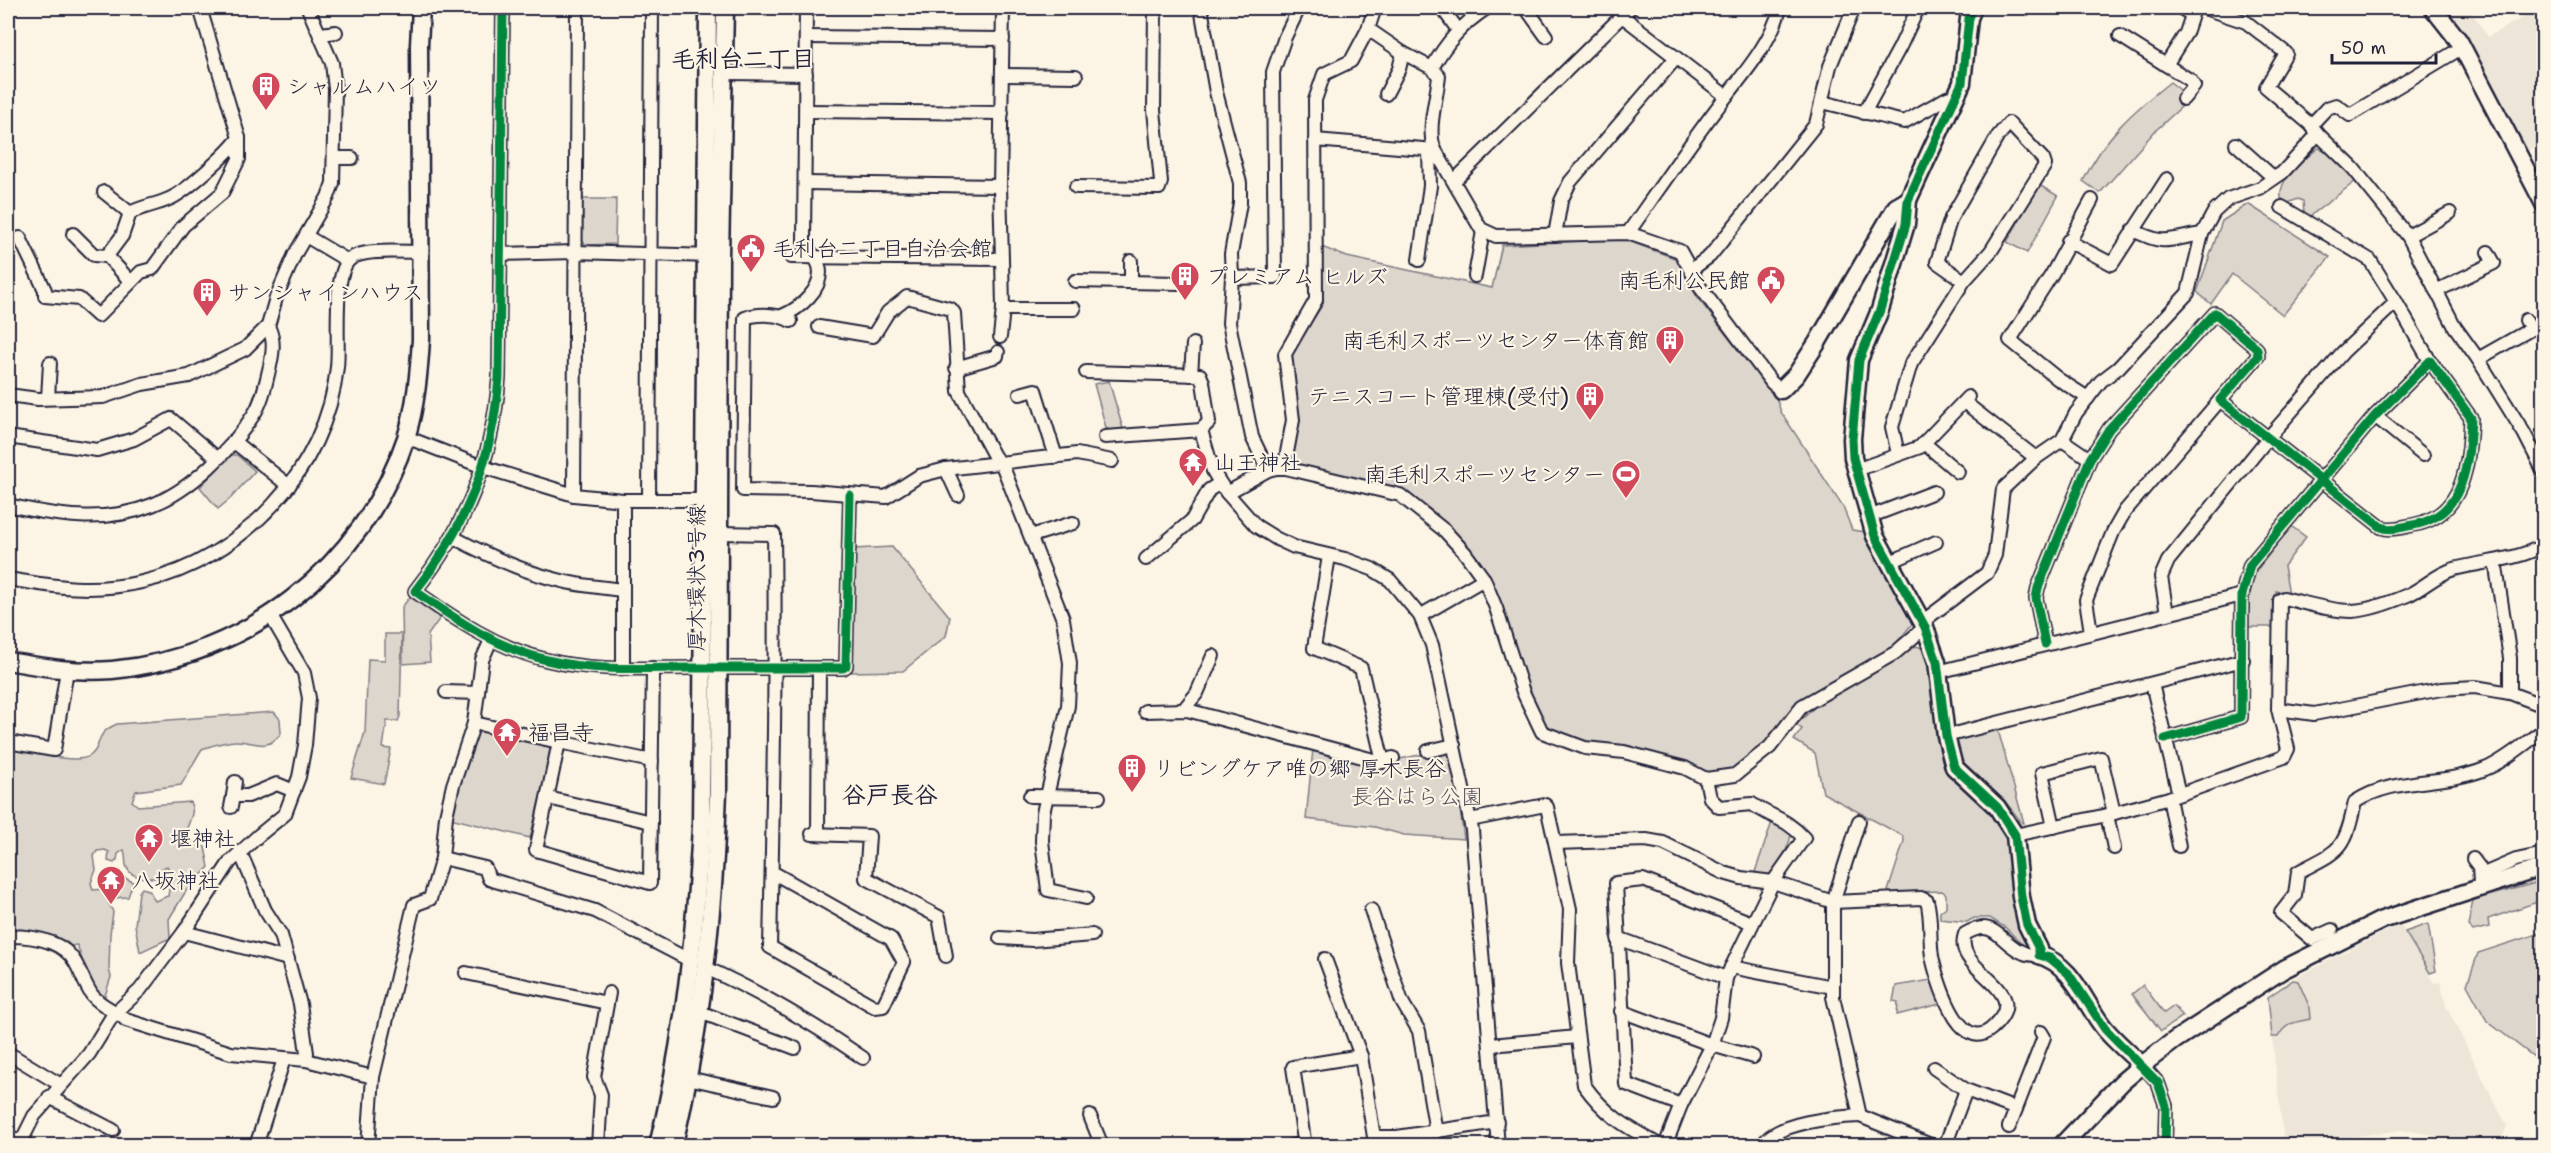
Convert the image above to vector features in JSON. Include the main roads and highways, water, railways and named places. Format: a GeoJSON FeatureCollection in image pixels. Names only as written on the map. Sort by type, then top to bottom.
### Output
{"type":"FeatureCollection","features":[{"type":"Feature","properties":{"kind":"place","name":"シャルムハイツ"},"geometry":{"type":"Point","coordinates":[266,112]}},
{"type":"Feature","properties":{"kind":"place","name":"毛利台二丁目自治会館"},"geometry":{"type":"Point","coordinates":[751,274]}},
{"type":"Feature","properties":{"kind":"place","name":"プレミアム ヒルズ"},"geometry":{"type":"Point","coordinates":[1185,302]}},
{"type":"Feature","properties":{"kind":"place","name":"南毛利公民館"},"geometry":{"type":"Point","coordinates":[1771,306]}},
{"type":"Feature","properties":{"kind":"place","name":"サンシャインハウス"},"geometry":{"type":"Point","coordinates":[207,318]}},
{"type":"Feature","properties":{"kind":"place","name":"南毛利スポーツセンター体育館"},"geometry":{"type":"Point","coordinates":[1670,366]}},
{"type":"Feature","properties":{"kind":"place","name":"テニスコート管理棟(受付)"},"geometry":{"type":"Point","coordinates":[1590,422]}},
{"type":"Feature","properties":{"kind":"place","name":"山王神社"},"geometry":{"type":"Point","coordinates":[1193,488]}},
{"type":"Feature","properties":{"kind":"place","name":"南毛利スポーツセンター"},"geometry":{"type":"Point","coordinates":[1626,500]}},
{"type":"Feature","properties":{"kind":"place","name":"福昌寺"},"geometry":{"type":"Point","coordinates":[507,758]}},
{"type":"Feature","properties":{"kind":"place","name":"リビングケア唯の郷 厚木長谷"},"geometry":{"type":"Point","coordinates":[1132,794]}},
{"type":"Feature","properties":{"kind":"place","name":"堰神社"},"geometry":{"type":"Point","coordinates":[149,864]}},
{"type":"Feature","properties":{"kind":"place","name":"八坂神社"},"geometry":{"type":"Point","coordinates":[111,906]}},
{"type":"Feature","properties":{"kind":"district","name":"毛利台二丁目"},"geometry":{"type":"Point","coordinates":[743,59]}},
{"type":"Feature","properties":{"kind":"district","name":"谷戸長谷"},"geometry":{"type":"Point","coordinates":[890,795]}},
{"type":"Feature","properties":{"kind":"park label","name":"長谷はら公園"},"geometry":{"type":"Point","coordinates":[1417,796]}}]}
